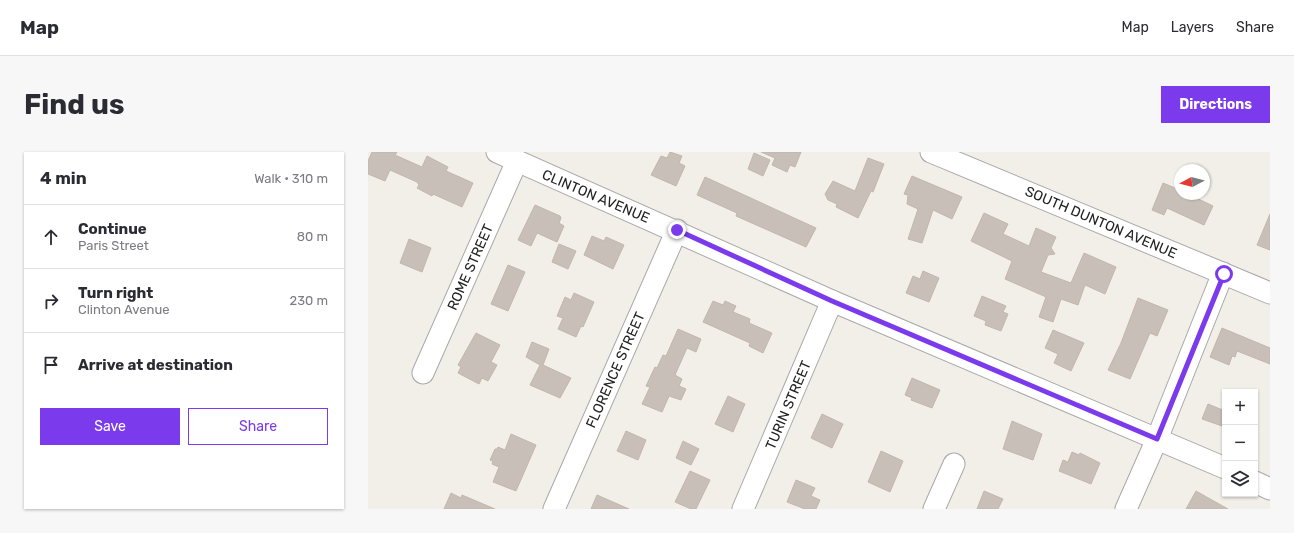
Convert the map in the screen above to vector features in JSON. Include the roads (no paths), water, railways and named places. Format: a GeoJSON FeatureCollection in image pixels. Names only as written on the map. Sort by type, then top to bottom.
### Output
{"type":"FeatureCollection","features":[{"type":"Feature","properties":{"kind":"street","name":"CLINTON AVENUE"},"geometry":{"type":"LineString","coordinates":[[497,152],[677,230],[832,301],[1222,467]]}},
{"type":"Feature","properties":{"kind":"street","name":"SOUTH DUNTON AVENUE"},"geometry":{"type":"LineString","coordinates":[[931,152],[1270,293]]}},
{"type":"Feature","properties":{"kind":"street","name":"ROME STREET"},"geometry":{"type":"LineString","coordinates":[[423,374],[517,161]]}},
{"type":"Feature","properties":{"kind":"street","name":"FLORENCE STREET"},"geometry":{"type":"LineString","coordinates":[[554,509],[677,230]]}},
{"type":"Feature","properties":{"kind":"street"},"geometry":{"type":"LineString","coordinates":[[1126,509],[1157,439],[1224,274]]}},
{"type":"Feature","properties":{"kind":"street","name":"TURIN STREET"},"geometry":{"type":"LineString","coordinates":[[743,509],[832,301]]}},
{"type":"Feature","properties":{"kind":"street"},"geometry":{"type":"LineString","coordinates":[[934,509],[954,464]]}},
{"type":"Feature","properties":{"kind":"street"},"geometry":{"type":"LineString","coordinates":[[1258,483],[1270,489]]}}]}
